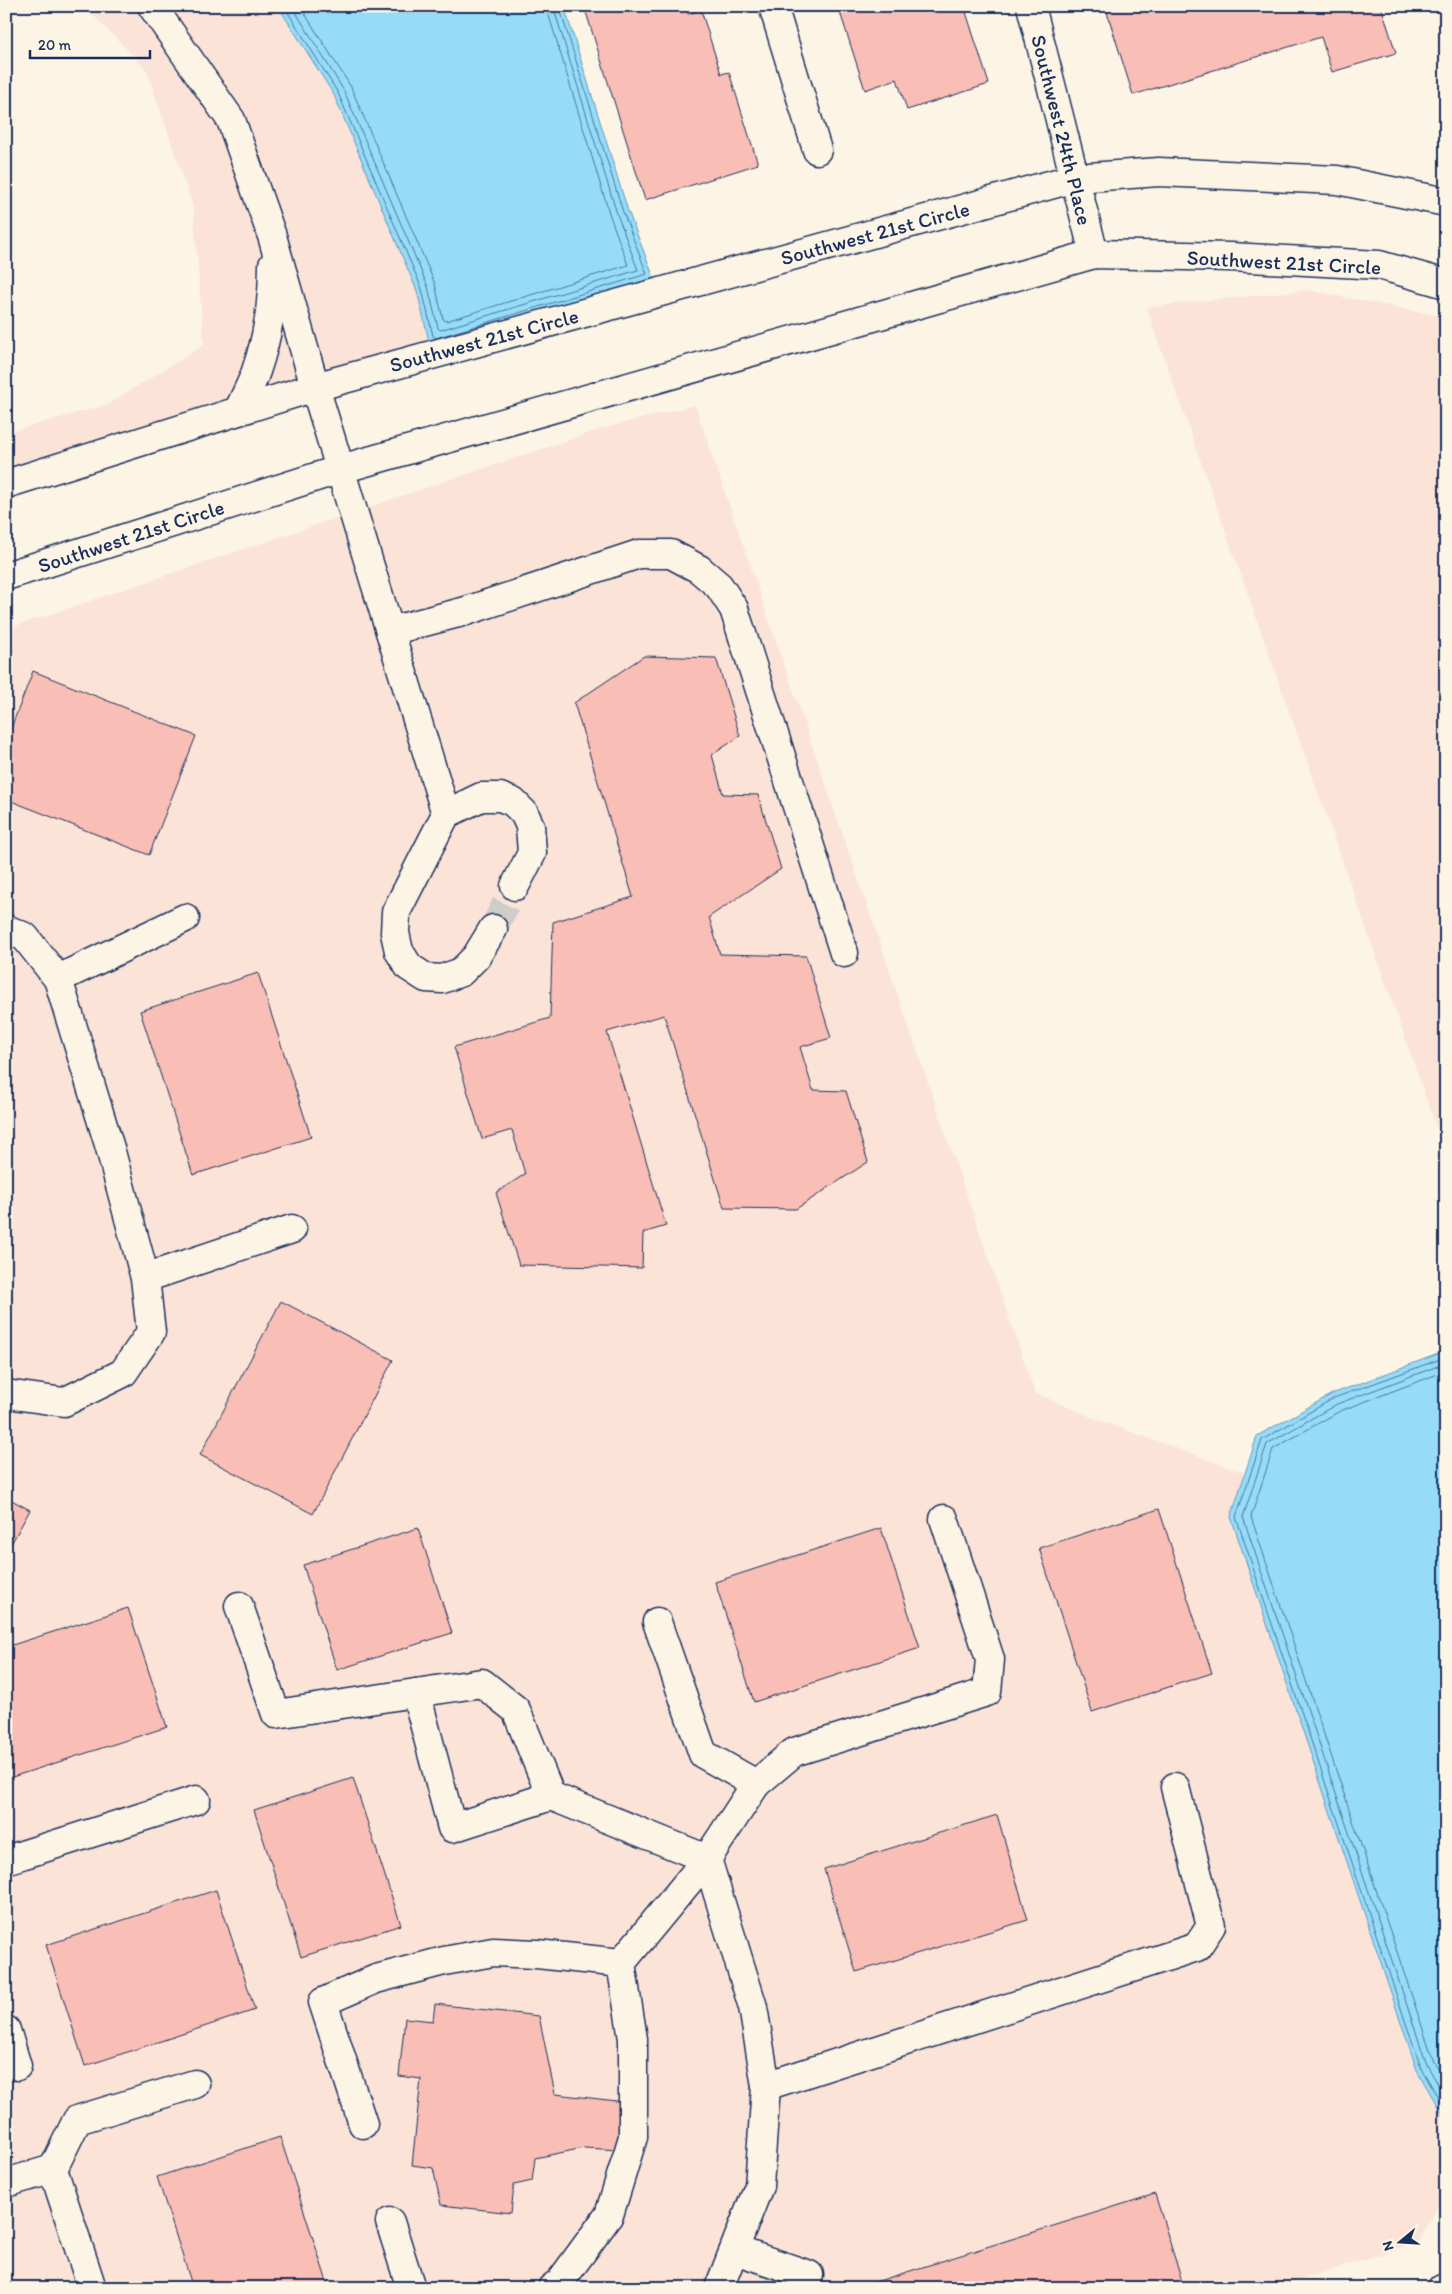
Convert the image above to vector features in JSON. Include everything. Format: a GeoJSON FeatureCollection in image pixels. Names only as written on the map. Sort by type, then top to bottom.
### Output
{"type":"FeatureCollection","features":[{"type":"Feature","properties":{"kind":"street"},"geometry":{"type":"LineString","coordinates":[[152,6],[231,120],[272,236],[315,387],[446,814]]}},
{"type":"Feature","properties":{"kind":"street"},"geometry":{"type":"LineString","coordinates":[[772,6],[817,150]]}},
{"type":"Feature","properties":{"kind":"street","name":"Southwest 24th Place"},"geometry":{"type":"LineString","coordinates":[[1031,6],[1094,254]]}},
{"type":"Feature","properties":{"kind":"street","name":"Southwest 21st Circle"},"geometry":{"type":"LineString","coordinates":[[6,484],[315,387],[1075,178],[1159,172],[1337,180],[1446,202]]}},
{"type":"Feature","properties":{"kind":"street"},"geometry":{"type":"LineString","coordinates":[[239,410],[256,372],[266,338],[273,288],[272,236]]}},
{"type":"Feature","properties":{"kind":"street","name":"Southwest 21st Circle"},"geometry":{"type":"LineString","coordinates":[[6,576],[340,469],[1094,254],[1230,257],[1379,265],[1446,284]]}},
{"type":"Feature","properties":{"kind":"street"},"geometry":{"type":"LineString","coordinates":[[390,631],[466,611],[639,554],[671,554],[699,569],[719,586],[734,609],[844,953]]}},
{"type":"Feature","properties":{"kind":"street"},"geometry":{"type":"LineString","coordinates":[[493,929],[476,957],[460,972],[442,979],[426,978],[408,966],[399,950],[395,933],[396,912],[446,814],[481,797],[500,798],[513,802],[524,813],[530,826],[532,853],[515,886]]}},
{"type":"Feature","properties":{"kind":"street"},"geometry":{"type":"LineString","coordinates":[[58,979],[185,918]]}},
{"type":"Feature","properties":{"kind":"street"},"geometry":{"type":"LineString","coordinates":[[6,929],[24,937],[58,979],[110,1148],[145,1278],[151,1332],[123,1372],[64,1402],[6,1394]]}},
{"type":"Feature","properties":{"kind":"street"},"geometry":{"type":"LineString","coordinates":[[145,1278],[292,1229]]}},
{"type":"Feature","properties":{"kind":"street"},"geometry":{"type":"LineString","coordinates":[[552,2288],[560,2282],[609,2215],[633,2137],[632,2039],[621,1963],[707,1859],[756,1784],[794,1752],[987,1692],[990,1659],[944,1518]]}},
{"type":"Feature","properties":{"kind":"street"},"geometry":{"type":"LineString","coordinates":[[239,1606],[276,1714],[482,1683],[516,1710],[551,1796]]}},
{"type":"Feature","properties":{"kind":"street"},"geometry":{"type":"LineString","coordinates":[[657,1622],[703,1754],[756,1784]]}},
{"type":"Feature","properties":{"kind":"street"},"geometry":{"type":"LineString","coordinates":[[416,1693],[452,1828],[551,1796],[707,1859]]}},
{"type":"Feature","properties":{"kind":"street"},"geometry":{"type":"LineString","coordinates":[[766,2086],[1196,1947],[1212,1926],[1175,1787]]}},
{"type":"Feature","properties":{"kind":"street"},"geometry":{"type":"LineString","coordinates":[[6,1860],[196,1800]]}},
{"type":"Feature","properties":{"kind":"street"},"geometry":{"type":"LineString","coordinates":[[707,1859],[753,2007],[766,2086],[759,2186],[719,2288]]}},
{"type":"Feature","properties":{"kind":"street"},"geometry":{"type":"LineString","coordinates":[[363,2124],[323,2002],[376,1979],[444,1961],[493,1952],[537,1954],[621,1963]]}},
{"type":"Feature","properties":{"kind":"street"},"geometry":{"type":"LineString","coordinates":[[6,2030],[18,2066]]}},
{"type":"Feature","properties":{"kind":"street"},"geometry":{"type":"LineString","coordinates":[[92,2288],[53,2169],[77,2120],[195,2084]]}},
{"type":"Feature","properties":{"kind":"street"},"geometry":{"type":"LineString","coordinates":[[6,2183],[53,2169]]}},
{"type":"Feature","properties":{"kind":"street"},"geometry":{"type":"LineString","coordinates":[[390,2222],[411,2288]]}},
{"type":"Feature","properties":{"kind":"street"},"geometry":{"type":"LineString","coordinates":[[735,2250],[809,2275]]}},
{"type":"Feature","properties":{"kind":"street"},"geometry":{"type":"LineString","coordinates":[[1442,2288],[1446,2286]]}},
{"type":"Feature","properties":{"kind":"shaded area"},"geometry":{"type":"Polygon","coordinates":[[[84,6],[278,6],[334,95],[417,291],[430,345],[6,472],[6,433],[108,404],[204,345],[193,206],[146,69],[84,6]]]}},
{"type":"Feature","properties":{"kind":"shaded area"},"geometry":{"type":"Polygon","coordinates":[[[1307,290],[1446,317],[1446,1154],[1146,307],[1307,290]]]}},
{"type":"Feature","properties":{"kind":"shaded area"},"geometry":{"type":"Polygon","coordinates":[[[695,405],[1035,1393],[1096,1419],[1245,1473],[1231,1517],[1417,2070],[1446,2121],[1446,2188],[1419,2242],[1276,2288],[6,2288],[6,629],[604,428],[695,405]]]}},
{"type":"Feature","properties":{"kind":"water"},"geometry":{"type":"Polygon","coordinates":[[[278,6],[564,6],[628,211],[654,278],[430,345],[417,291],[334,95],[278,6]]]}},
{"type":"Feature","properties":{"kind":"water"},"geometry":{"type":"Polygon","coordinates":[[[1446,1351],[1446,2121],[1417,2070],[1231,1517],[1257,1436],[1332,1394],[1446,1351]]]}},
{"type":"Feature","properties":{"kind":"building"},"geometry":{"type":"Polygon","coordinates":[[[584,6],[686,6],[688,14],[701,10],[721,74],[729,72],[758,164],[645,200],[584,6]]]}},
{"type":"Feature","properties":{"kind":"building"},"geometry":{"type":"Polygon","coordinates":[[[838,6],[964,6],[989,84],[907,110],[897,79],[865,90],[838,6]]]}},
{"type":"Feature","properties":{"kind":"building"},"geometry":{"type":"Polygon","coordinates":[[[1105,6],[1381,6],[1396,53],[1332,72],[1321,37],[1133,95],[1105,6]]]}},
{"type":"Feature","properties":{"kind":"building"},"geometry":{"type":"Polygon","coordinates":[[[644,656],[716,658],[740,736],[712,755],[723,794],[758,795],[781,869],[709,917],[720,954],[806,956],[831,1038],[800,1047],[813,1090],[846,1091],[868,1162],[796,1209],[724,1208],[664,1015],[607,1032],[666,1226],[643,1233],[642,1268],[519,1265],[496,1193],[525,1174],[512,1130],[482,1139],[454,1047],[550,1018],[553,922],[633,897],[574,703],[644,656]]]}},
{"type":"Feature","properties":{"kind":"building"},"geometry":{"type":"Polygon","coordinates":[[[33,671],[196,736],[149,855],[6,799],[6,741],[33,671]]]}},
{"type":"Feature","properties":{"kind":"building"},"geometry":{"type":"Polygon","coordinates":[[[258,973],[311,1137],[193,1175],[140,1011],[258,973]]]}},
{"type":"Feature","properties":{"kind":"building"},"geometry":{"type":"Polygon","coordinates":[[[281,1301],[393,1360],[313,1514],[200,1455],[281,1301]]]}},
{"type":"Feature","properties":{"kind":"building"},"geometry":{"type":"Polygon","coordinates":[[[6,1497],[30,1510],[6,1553],[6,1497]]]}},
{"type":"Feature","properties":{"kind":"building"},"geometry":{"type":"Polygon","coordinates":[[[1159,1509],[1212,1673],[1092,1712],[1039,1548],[1159,1509]]]}},
{"type":"Feature","properties":{"kind":"building"},"geometry":{"type":"Polygon","coordinates":[[[418,1528],[452,1633],[337,1670],[303,1565],[418,1528]]]}},
{"type":"Feature","properties":{"kind":"building"},"geometry":{"type":"Polygon","coordinates":[[[881,1528],[920,1648],[754,1702],[715,1582],[881,1528]]]}},
{"type":"Feature","properties":{"kind":"building"},"geometry":{"type":"Polygon","coordinates":[[[128,1608],[167,1727],[6,1779],[6,1647],[128,1608]]]}},
{"type":"Feature","properties":{"kind":"building"},"geometry":{"type":"Polygon","coordinates":[[[353,1778],[401,1925],[301,1957],[254,1810],[353,1778]]]}},
{"type":"Feature","properties":{"kind":"building"},"geometry":{"type":"Polygon","coordinates":[[[997,1815],[1028,1920],[856,1972],[824,1869],[997,1815]]]}},
{"type":"Feature","properties":{"kind":"building"},"geometry":{"type":"Polygon","coordinates":[[[216,1890],[255,2010],[85,2066],[46,1945],[216,1890]]]}},
{"type":"Feature","properties":{"kind":"building"},"geometry":{"type":"Polygon","coordinates":[[[435,2004],[539,2016],[555,2094],[626,2102],[620,2150],[584,2148],[535,2158],[532,2181],[514,2185],[511,2213],[441,2205],[433,2168],[412,2165],[421,2079],[399,2076],[405,2018],[433,2021],[435,2004]]]}},
{"type":"Feature","properties":{"kind":"building"},"geometry":{"type":"Polygon","coordinates":[[[280,2137],[329,2288],[193,2288],[157,2177],[280,2137]]]}},
{"type":"Feature","properties":{"kind":"building"},"geometry":{"type":"Polygon","coordinates":[[[1155,2194],[1184,2288],[856,2288],[1155,2194]]]}},
{"type":"Feature","properties":{"kind":"tunnel"},"geometry":{"type":"LineString","coordinates":[[493,929],[515,886]]}}]}
